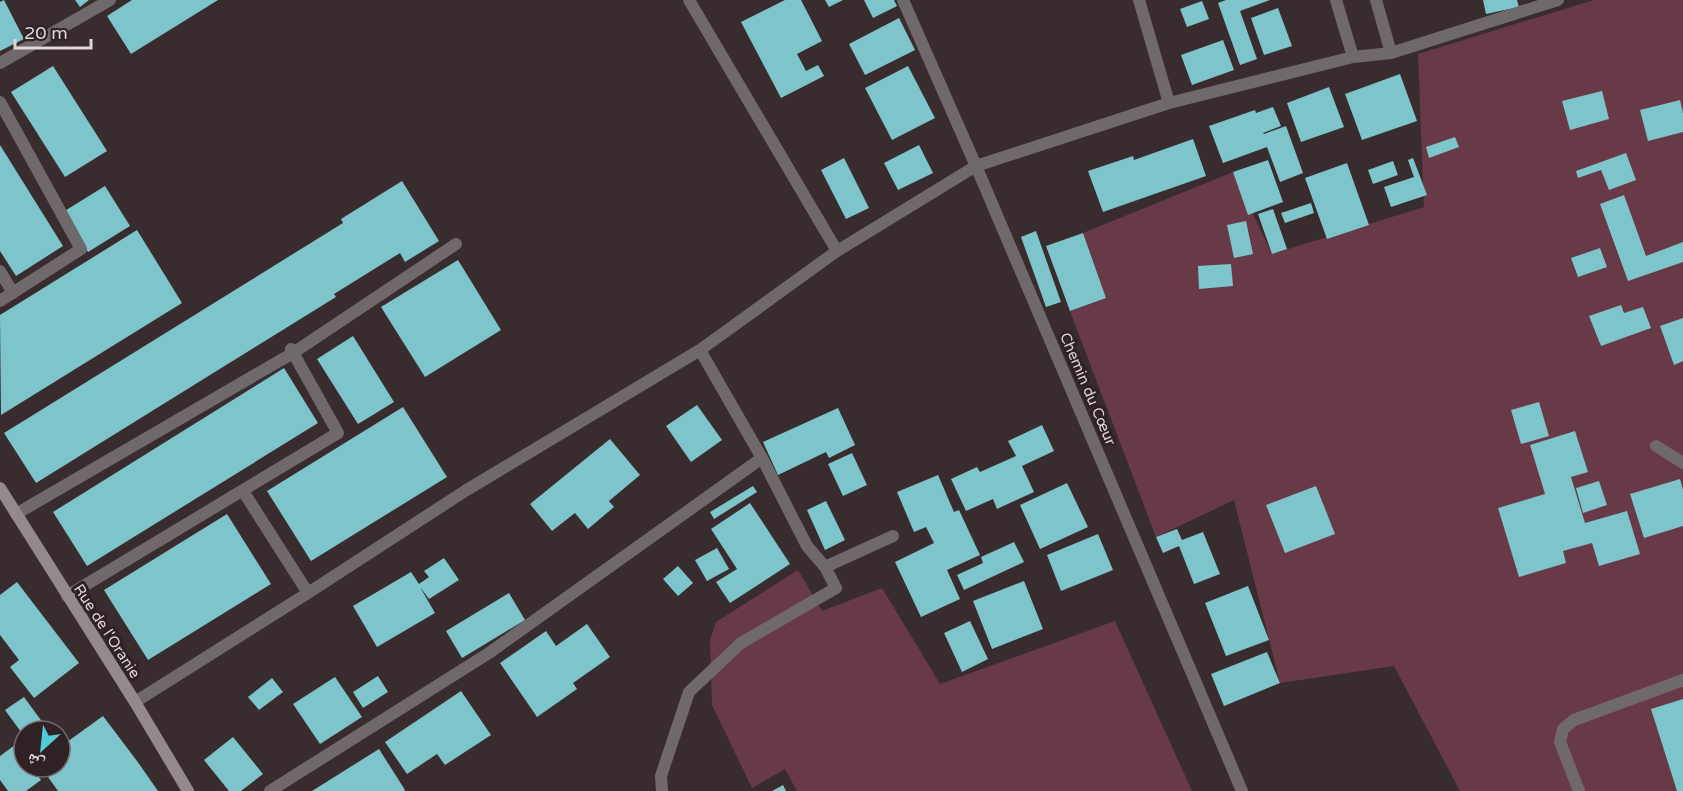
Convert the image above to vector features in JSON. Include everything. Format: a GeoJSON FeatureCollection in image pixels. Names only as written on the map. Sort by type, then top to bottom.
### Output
{"type":"FeatureCollection","features":[{"type":"Feature","properties":{"kind":"street"},"geometry":{"type":"LineString","coordinates":[[0,63],[110,0]]}},
{"type":"Feature","properties":{"kind":"street"},"geometry":{"type":"LineString","coordinates":[[689,0],[837,251]]}},
{"type":"Feature","properties":{"kind":"street","name":"Chemin du Cœur"},"geometry":{"type":"LineString","coordinates":[[903,0],[1242,791]]}},
{"type":"Feature","properties":{"kind":"street"},"geometry":{"type":"LineString","coordinates":[[1139,0],[1169,103]]}},
{"type":"Feature","properties":{"kind":"street"},"geometry":{"type":"LineString","coordinates":[[1336,0],[1353,57]]}},
{"type":"Feature","properties":{"kind":"street"},"geometry":{"type":"LineString","coordinates":[[1376,0],[1391,53]]}},
{"type":"Feature","properties":{"kind":"street"},"geometry":{"type":"LineString","coordinates":[[135,702],[465,491],[700,350],[837,251],[976,166],[1169,103],[1353,57],[1391,53],[1558,0]]}},
{"type":"Feature","properties":{"kind":"street"},"geometry":{"type":"LineString","coordinates":[[0,102],[81,249],[0,301]]}},
{"type":"Feature","properties":{"kind":"street"},"geometry":{"type":"LineString","coordinates":[[16,514],[292,351],[456,244]]}},
{"type":"Feature","properties":{"kind":"street"},"geometry":{"type":"LineString","coordinates":[[0,271],[13,293]]}},
{"type":"Feature","properties":{"kind":"street"},"geometry":{"type":"LineString","coordinates":[[662,791],[661,776],[689,692],[741,643],[837,588],[825,567],[807,546],[762,458],[700,350]]}},
{"type":"Feature","properties":{"kind":"street"},"geometry":{"type":"LineString","coordinates":[[67,596],[338,433],[292,351]]}},
{"type":"Feature","properties":{"kind":"street"},"geometry":{"type":"LineString","coordinates":[[1656,446],[1683,463]]}},
{"type":"Feature","properties":{"kind":"street"},"geometry":{"type":"LineString","coordinates":[[270,791],[489,653],[762,458]]}},
{"type":"Feature","properties":{"kind":"street","name":"Rue de l'Oranie"},"geometry":{"type":"LineString","coordinates":[[0,488],[135,702],[188,791]]}},
{"type":"Feature","properties":{"kind":"street"},"geometry":{"type":"LineString","coordinates":[[243,491],[308,593]]}},
{"type":"Feature","properties":{"kind":"street"},"geometry":{"type":"LineString","coordinates":[[825,567],[893,537]]}},
{"type":"Feature","properties":{"kind":"street"},"geometry":{"type":"LineString","coordinates":[[1579,791],[1560,742],[1563,729],[1574,720],[1683,680]]}},
{"type":"Feature","properties":{"kind":"shaded area"},"geometry":{"type":"Polygon","coordinates":[[[1594,0],[1683,0],[1683,791],[1460,791],[1394,666],[1280,683],[1234,500],[1156,537],[1070,311],[1106,298],[1083,233],[1233,172],[1272,254],[1424,207],[1418,54],[1594,0]]]}},
{"type":"Feature","properties":{"kind":"shaded area"},"geometry":{"type":"Polygon","coordinates":[[[798,570],[822,611],[882,588],[940,684],[1115,621],[1192,791],[797,791],[785,769],[752,788],[712,705],[710,640],[716,622],[798,570]]]}},
{"type":"Feature","properties":{"kind":"building"},"geometry":{"type":"Polygon","coordinates":[[[4,0],[24,39],[0,51],[0,2],[4,0]]]}},
{"type":"Feature","properties":{"kind":"building"},"geometry":{"type":"Polygon","coordinates":[[[75,0],[89,0],[80,7],[75,0]]]}},
{"type":"Feature","properties":{"kind":"building"},"geometry":{"type":"Polygon","coordinates":[[[132,0],[218,0],[131,54],[107,16],[132,0]]]}},
{"type":"Feature","properties":{"kind":"building"},"geometry":{"type":"Polygon","coordinates":[[[785,0],[801,0],[822,41],[797,54],[806,71],[818,65],[824,76],[781,98],[741,22],[785,0]]]}},
{"type":"Feature","properties":{"kind":"building"},"geometry":{"type":"Polygon","coordinates":[[[825,0],[843,0],[829,7],[825,0]]]}},
{"type":"Feature","properties":{"kind":"building"},"geometry":{"type":"Polygon","coordinates":[[[864,0],[894,0],[897,6],[873,18],[864,0]]]}},
{"type":"Feature","properties":{"kind":"building"},"geometry":{"type":"Polygon","coordinates":[[[1226,0],[1270,0],[1240,11],[1257,59],[1240,65],[1218,3],[1226,0]]]}},
{"type":"Feature","properties":{"kind":"building"},"geometry":{"type":"Polygon","coordinates":[[[1483,0],[1517,0],[1519,7],[1486,14],[1483,0]]]}},
{"type":"Feature","properties":{"kind":"building"},"geometry":{"type":"Polygon","coordinates":[[[1202,1],[1209,19],[1187,27],[1180,9],[1202,1]]]}},
{"type":"Feature","properties":{"kind":"building"},"geometry":{"type":"Polygon","coordinates":[[[1278,8],[1292,46],[1264,55],[1251,18],[1278,8]]]}},
{"type":"Feature","properties":{"kind":"building"},"geometry":{"type":"Polygon","coordinates":[[[899,18],[915,50],[865,75],[849,44],[899,18]]]}},
{"type":"Feature","properties":{"kind":"building"},"geometry":{"type":"Polygon","coordinates":[[[1223,40],[1234,70],[1192,85],[1181,55],[1223,40]]]}},
{"type":"Feature","properties":{"kind":"building"},"geometry":{"type":"Polygon","coordinates":[[[53,66],[107,151],[65,177],[11,92],[53,66]]]}},
{"type":"Feature","properties":{"kind":"building"},"geometry":{"type":"Polygon","coordinates":[[[908,66],[935,118],[892,140],[865,88],[908,66]]]}},
{"type":"Feature","properties":{"kind":"building"},"geometry":{"type":"Polygon","coordinates":[[[1400,74],[1417,121],[1362,140],[1345,94],[1400,74]]]}},
{"type":"Feature","properties":{"kind":"building"},"geometry":{"type":"Polygon","coordinates":[[[1329,87],[1344,127],[1301,142],[1287,103],[1329,87]]]}},
{"type":"Feature","properties":{"kind":"building"},"geometry":{"type":"Polygon","coordinates":[[[1602,91],[1609,119],[1570,130],[1562,101],[1602,91]]]}},
{"type":"Feature","properties":{"kind":"building"},"geometry":{"type":"Polygon","coordinates":[[[1680,100],[1683,132],[1648,141],[1640,110],[1680,100]]]}},
{"type":"Feature","properties":{"kind":"building"},"geometry":{"type":"Polygon","coordinates":[[[1273,107],[1281,126],[1263,133],[1286,126],[1303,173],[1280,182],[1267,147],[1223,163],[1209,126],[1255,110],[1256,113],[1273,107]]]}},
{"type":"Feature","properties":{"kind":"building"},"geometry":{"type":"Polygon","coordinates":[[[1455,137],[1459,147],[1429,158],[1426,147],[1455,137]]]}},
{"type":"Feature","properties":{"kind":"building"},"geometry":{"type":"Polygon","coordinates":[[[1193,139],[1206,176],[1103,212],[1088,171],[1133,156],[1134,160],[1193,139]]]}},
{"type":"Feature","properties":{"kind":"building"},"geometry":{"type":"Polygon","coordinates":[[[0,145],[63,246],[16,276],[0,251],[0,145]]]}},
{"type":"Feature","properties":{"kind":"building"},"geometry":{"type":"Polygon","coordinates":[[[919,145],[933,173],[898,190],[884,163],[919,145]]]}},
{"type":"Feature","properties":{"kind":"building"},"geometry":{"type":"Polygon","coordinates":[[[1626,153],[1636,180],[1609,190],[1601,170],[1578,178],[1576,171],[1626,153]]]}},
{"type":"Feature","properties":{"kind":"building"},"geometry":{"type":"Polygon","coordinates":[[[844,158],[869,208],[846,219],[821,170],[844,158]]]}},
{"type":"Feature","properties":{"kind":"building"},"geometry":{"type":"Polygon","coordinates":[[[1413,158],[1427,195],[1391,207],[1384,187],[1414,177],[1408,160],[1413,158]]]}},
{"type":"Feature","properties":{"kind":"building"},"geometry":{"type":"Polygon","coordinates":[[[1268,160],[1283,202],[1248,215],[1233,172],[1268,160]]]}},
{"type":"Feature","properties":{"kind":"building"},"geometry":{"type":"Polygon","coordinates":[[[1393,161],[1398,175],[1373,184],[1368,170],[1393,161]]]}},
{"type":"Feature","properties":{"kind":"building"},"geometry":{"type":"Polygon","coordinates":[[[1347,163],[1369,225],[1327,239],[1305,178],[1347,163]]]}},
{"type":"Feature","properties":{"kind":"building"},"geometry":{"type":"Polygon","coordinates":[[[402,181],[439,241],[405,262],[400,253],[334,294],[336,297],[36,483],[4,433],[343,223],[341,219],[402,181]]]}},
{"type":"Feature","properties":{"kind":"building"},"geometry":{"type":"Polygon","coordinates":[[[105,186],[130,226],[88,252],[63,212],[105,186]]]}},
{"type":"Feature","properties":{"kind":"building"},"geometry":{"type":"Polygon","coordinates":[[[1624,195],[1646,256],[1683,242],[1683,262],[1628,281],[1600,204],[1624,195]]]}},
{"type":"Feature","properties":{"kind":"building"},"geometry":{"type":"Polygon","coordinates":[[[1311,203],[1314,213],[1285,223],[1281,213],[1311,203]]]}},
{"type":"Feature","properties":{"kind":"building"},"geometry":{"type":"Polygon","coordinates":[[[1273,209],[1287,249],[1272,254],[1258,214],[1273,209]]]}},
{"type":"Feature","properties":{"kind":"building"},"geometry":{"type":"Polygon","coordinates":[[[1246,221],[1253,254],[1234,258],[1227,225],[1246,221]]]}},
{"type":"Feature","properties":{"kind":"building"},"geometry":{"type":"Polygon","coordinates":[[[137,230],[182,303],[1,415],[0,315],[137,230]]]}},
{"type":"Feature","properties":{"kind":"building"},"geometry":{"type":"Polygon","coordinates":[[[1036,231],[1061,302],[1046,307],[1021,237],[1036,231]]]}},
{"type":"Feature","properties":{"kind":"building"},"geometry":{"type":"Polygon","coordinates":[[[1083,233],[1106,298],[1070,311],[1046,246],[1083,233]]]}},
{"type":"Feature","properties":{"kind":"building"},"geometry":{"type":"Polygon","coordinates":[[[1600,248],[1607,267],[1578,277],[1571,258],[1600,248]]]}},
{"type":"Feature","properties":{"kind":"building"},"geometry":{"type":"Polygon","coordinates":[[[458,260],[501,330],[425,377],[381,307],[458,260]]]}},
{"type":"Feature","properties":{"kind":"building"},"geometry":{"type":"Polygon","coordinates":[[[1231,264],[1233,286],[1199,289],[1198,266],[1231,264]]]}},
{"type":"Feature","properties":{"kind":"building"},"geometry":{"type":"Polygon","coordinates":[[[1621,305],[1624,313],[1643,307],[1651,328],[1601,346],[1589,316],[1621,305]]]}},
{"type":"Feature","properties":{"kind":"building"},"geometry":{"type":"Polygon","coordinates":[[[1683,318],[1683,361],[1674,365],[1660,326],[1683,318]]]}},
{"type":"Feature","properties":{"kind":"building"},"geometry":{"type":"Polygon","coordinates":[[[353,336],[394,402],[358,424],[317,359],[353,336]]]}},
{"type":"Feature","properties":{"kind":"building"},"geometry":{"type":"Polygon","coordinates":[[[284,368],[318,423],[87,566],[53,512],[284,368]]]}},
{"type":"Feature","properties":{"kind":"building"},"geometry":{"type":"Polygon","coordinates":[[[1539,402],[1549,436],[1521,444],[1511,410],[1539,402]]]}},
{"type":"Feature","properties":{"kind":"building"},"geometry":{"type":"Polygon","coordinates":[[[697,405],[722,440],[691,462],[666,426],[697,405]]]}},
{"type":"Feature","properties":{"kind":"building"},"geometry":{"type":"Polygon","coordinates":[[[403,407],[447,477],[311,561],[267,491],[403,407]]]}},
{"type":"Feature","properties":{"kind":"building"},"geometry":{"type":"Polygon","coordinates":[[[838,408],[855,445],[829,458],[826,452],[778,475],[763,442],[838,408]]]}},
{"type":"Feature","properties":{"kind":"building"},"geometry":{"type":"Polygon","coordinates":[[[1042,425],[1054,451],[1022,466],[1034,492],[997,509],[993,499],[966,511],[951,479],[977,467],[980,472],[1016,456],[1008,441],[1042,425]]]}},
{"type":"Feature","properties":{"kind":"building"},"geometry":{"type":"Polygon","coordinates":[[[1575,431],[1588,472],[1571,477],[1585,523],[1627,511],[1640,554],[1599,566],[1592,543],[1563,551],[1566,563],[1519,577],[1498,508],[1545,494],[1530,445],[1575,431]]]}},
{"type":"Feature","properties":{"kind":"building"},"geometry":{"type":"Polygon","coordinates":[[[610,439],[640,475],[609,501],[614,507],[588,529],[575,513],[552,531],[530,504],[610,439]]]}},
{"type":"Feature","properties":{"kind":"building"},"geometry":{"type":"Polygon","coordinates":[[[852,453],[867,485],[843,496],[828,464],[852,453]]]}},
{"type":"Feature","properties":{"kind":"building"},"geometry":{"type":"Polygon","coordinates":[[[938,475],[954,512],[959,510],[980,555],[947,570],[960,599],[921,617],[895,562],[934,543],[926,527],[914,532],[897,492],[938,475]]]}},
{"type":"Feature","properties":{"kind":"building"},"geometry":{"type":"Polygon","coordinates":[[[1680,479],[1683,490],[1683,526],[1644,538],[1630,494],[1680,479]]]}},
{"type":"Feature","properties":{"kind":"building"},"geometry":{"type":"Polygon","coordinates":[[[1599,481],[1607,505],[1583,513],[1576,488],[1599,481]]]}},
{"type":"Feature","properties":{"kind":"building"},"geometry":{"type":"Polygon","coordinates":[[[1067,483],[1088,527],[1040,549],[1020,505],[1067,483]]]}},
{"type":"Feature","properties":{"kind":"building"},"geometry":{"type":"Polygon","coordinates":[[[753,486],[757,492],[714,519],[710,512],[753,486]]]}},
{"type":"Feature","properties":{"kind":"building"},"geometry":{"type":"Polygon","coordinates":[[[1316,486],[1335,534],[1285,553],[1266,505],[1316,486]]]}},
{"type":"Feature","properties":{"kind":"building"},"geometry":{"type":"Polygon","coordinates":[[[826,501],[845,540],[825,550],[807,510],[826,501]]]}},
{"type":"Feature","properties":{"kind":"building"},"geometry":{"type":"Polygon","coordinates":[[[750,503],[790,564],[730,603],[716,582],[737,569],[711,529],[750,503]]]}},
{"type":"Feature","properties":{"kind":"building"},"geometry":{"type":"Polygon","coordinates":[[[227,514],[271,584],[148,660],[104,590],[227,514]]]}},
{"type":"Feature","properties":{"kind":"building"},"geometry":{"type":"Polygon","coordinates":[[[1177,529],[1182,540],[1203,532],[1220,574],[1194,584],[1179,546],[1163,553],[1156,537],[1177,529]]]}},
{"type":"Feature","properties":{"kind":"building"},"geometry":{"type":"Polygon","coordinates":[[[1098,534],[1113,570],[1061,591],[1047,555],[1098,534]]]}},
{"type":"Feature","properties":{"kind":"building"},"geometry":{"type":"Polygon","coordinates":[[[1014,542],[1024,562],[964,590],[957,575],[983,563],[981,557],[1014,542]]]}},
{"type":"Feature","properties":{"kind":"building"},"geometry":{"type":"Polygon","coordinates":[[[717,548],[729,569],[707,581],[695,560],[717,548]]]}},
{"type":"Feature","properties":{"kind":"building"},"geometry":{"type":"Polygon","coordinates":[[[444,558],[459,580],[429,599],[420,587],[435,613],[377,647],[353,606],[411,572],[419,584],[429,577],[424,571],[444,558]]]}},
{"type":"Feature","properties":{"kind":"building"},"geometry":{"type":"Polygon","coordinates":[[[678,566],[693,583],[678,596],[663,579],[678,566]]]}},
{"type":"Feature","properties":{"kind":"building"},"geometry":{"type":"Polygon","coordinates":[[[1024,581],[1043,629],[992,649],[973,601],[1024,581]]]}},
{"type":"Feature","properties":{"kind":"building"},"geometry":{"type":"Polygon","coordinates":[[[17,582],[79,663],[34,698],[10,667],[19,660],[0,635],[0,595],[17,582]]]}},
{"type":"Feature","properties":{"kind":"building"},"geometry":{"type":"Polygon","coordinates":[[[1248,586],[1269,640],[1226,656],[1205,603],[1248,586]]]}},
{"type":"Feature","properties":{"kind":"building"},"geometry":{"type":"Polygon","coordinates":[[[509,593],[525,620],[462,658],[446,631],[509,593]]]}},
{"type":"Feature","properties":{"kind":"building"},"geometry":{"type":"Polygon","coordinates":[[[970,621],[988,659],[962,672],[944,633],[970,621]]]}},
{"type":"Feature","properties":{"kind":"building"},"geometry":{"type":"Polygon","coordinates":[[[587,624],[610,657],[573,683],[577,689],[537,717],[500,663],[546,631],[556,646],[587,624]]]}},
{"type":"Feature","properties":{"kind":"building"},"geometry":{"type":"Polygon","coordinates":[[[1267,652],[1280,683],[1224,706],[1211,674],[1267,652]]]}},
{"type":"Feature","properties":{"kind":"building"},"geometry":{"type":"Polygon","coordinates":[[[378,676],[388,692],[363,708],[353,692],[378,676]]]}},
{"type":"Feature","properties":{"kind":"building"},"geometry":{"type":"Polygon","coordinates":[[[335,677],[362,717],[320,744],[293,704],[335,677]]]}},
{"type":"Feature","properties":{"kind":"building"},"geometry":{"type":"Polygon","coordinates":[[[272,678],[283,692],[259,710],[248,697],[272,678]]]}},
{"type":"Feature","properties":{"kind":"building"},"geometry":{"type":"Polygon","coordinates":[[[461,691],[491,735],[445,765],[437,754],[407,774],[385,742],[461,691]]]}},
{"type":"Feature","properties":{"kind":"building"},"geometry":{"type":"Polygon","coordinates":[[[24,697],[40,719],[12,720],[5,710],[24,697]]]}},
{"type":"Feature","properties":{"kind":"building"},"geometry":{"type":"Polygon","coordinates":[[[1683,699],[1683,791],[1677,791],[1651,709],[1683,699]]]}},
{"type":"Feature","properties":{"kind":"building"},"geometry":{"type":"Polygon","coordinates":[[[103,716],[158,791],[58,791],[50,779],[72,779],[72,738],[103,716]]]}},
{"type":"Feature","properties":{"kind":"building"},"geometry":{"type":"Polygon","coordinates":[[[233,737],[263,774],[241,791],[229,791],[204,760],[233,737]]]}},
{"type":"Feature","properties":{"kind":"building"},"geometry":{"type":"Polygon","coordinates":[[[12,747],[12,779],[41,780],[26,791],[8,791],[0,780],[0,756],[12,747]]]}},
{"type":"Feature","properties":{"kind":"building"},"geometry":{"type":"Polygon","coordinates":[[[379,749],[404,791],[312,791],[379,749]]]}},
{"type":"Feature","properties":{"kind":"building"},"geometry":{"type":"Polygon","coordinates":[[[783,785],[786,791],[772,791],[783,785]]]}}]}
